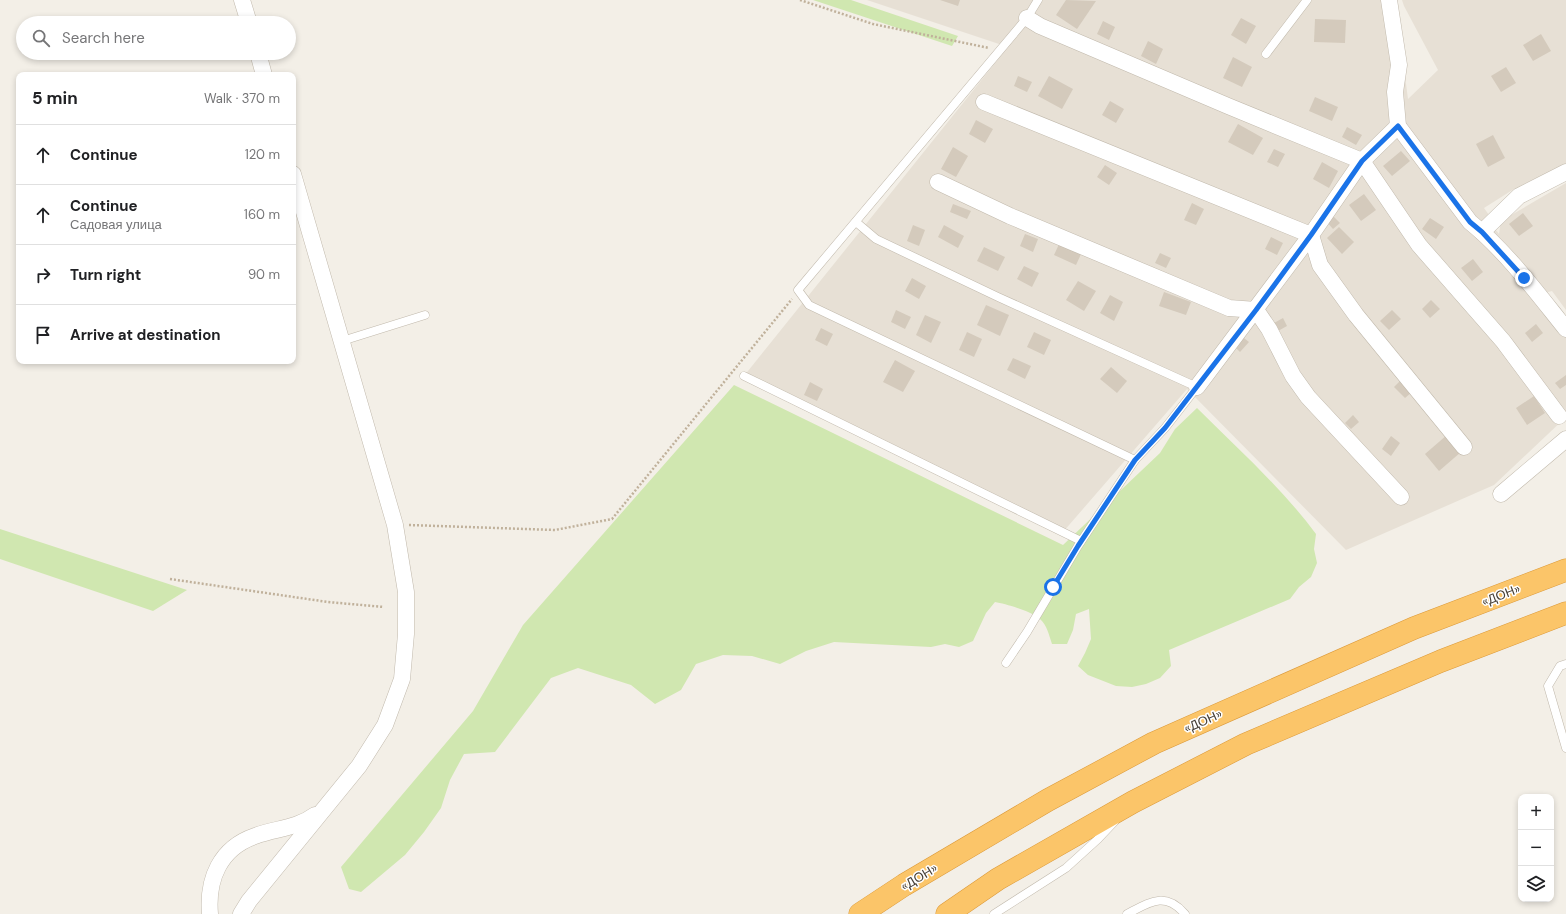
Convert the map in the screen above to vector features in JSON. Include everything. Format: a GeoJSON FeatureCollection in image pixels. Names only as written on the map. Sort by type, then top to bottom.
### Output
{"type":"FeatureCollection","features":[{"type":"Feature","properties":{"kind":"highway","name":"«ДОН»"},"geometry":{"type":"LineString","coordinates":[[860,914],[904,885],[1048,800],[1154,743],[1414,628],[1566,570]]}},
{"type":"Feature","properties":{"kind":"highway"},"geometry":{"type":"LineString","coordinates":[[947,914],[998,879],[1133,802],[1246,744],[1441,661],[1566,613]]}},
{"type":"Feature","properties":{"kind":"street"},"geometry":{"type":"LineString","coordinates":[[242,0],[247,16]]}},
{"type":"Feature","properties":{"kind":"street"},"geometry":{"type":"LineString","coordinates":[[1389,0],[1399,65],[1395,92],[1398,126],[1470,222],[1482,232],[1524,278],[1566,329]]}},
{"type":"Feature","properties":{"kind":"street"},"geometry":{"type":"LineString","coordinates":[[1027,18],[1040,26],[1362,161],[1419,245],[1503,341],[1559,416]]}},
{"type":"Feature","properties":{"kind":"street"},"geometry":{"type":"LineString","coordinates":[[260,60],[263,72]]}},
{"type":"Feature","properties":{"kind":"street"},"geometry":{"type":"LineString","coordinates":[[984,102],[1311,235]]}},
{"type":"Feature","properties":{"kind":"street"},"geometry":{"type":"LineString","coordinates":[[1197,387],[1311,235],[1362,161],[1398,126]]}},
{"type":"Feature","properties":{"kind":"street"},"geometry":{"type":"LineString","coordinates":[[1482,232],[1519,196],[1566,172]]}},
{"type":"Feature","properties":{"kind":"street"},"geometry":{"type":"LineString","coordinates":[[938,182],[1010,216],[1229,308],[1256,310]]}},
{"type":"Feature","properties":{"kind":"street"},"geometry":{"type":"LineString","coordinates":[[241,914],[249,901],[359,766],[385,726],[402,679],[406,634],[406,592],[395,524],[296,184]]}},
{"type":"Feature","properties":{"kind":"street"},"geometry":{"type":"LineString","coordinates":[[1311,235],[1320,265],[1356,315],[1464,447]]}},
{"type":"Feature","properties":{"kind":"street"},"geometry":{"type":"LineString","coordinates":[[1256,310],[1269,329],[1293,376],[1308,397],[1402,497]]}},
{"type":"Feature","properties":{"kind":"street"},"geometry":{"type":"LineString","coordinates":[[1501,494],[1566,439]]}},
{"type":"Feature","properties":{"kind":"street"},"geometry":{"type":"LineString","coordinates":[[210,914],[209,898],[211,881],[219,865],[230,851],[242,841],[255,835],[292,827],[308,821],[324,809]]}},
{"type":"Feature","properties":{"kind":"lane"},"geometry":{"type":"LineString","coordinates":[[1038,0],[1027,18],[798,290],[810,305],[1135,460]]}},
{"type":"Feature","properties":{"kind":"lane"},"geometry":{"type":"LineString","coordinates":[[1266,54],[1307,0]]}},
{"type":"Feature","properties":{"kind":"lane"},"geometry":{"type":"LineString","coordinates":[[856,222],[876,239],[998,297],[1197,387],[1165,428],[1135,460],[1081,541],[1027,632],[1006,663]]}},
{"type":"Feature","properties":{"kind":"lane"},"geometry":{"type":"LineString","coordinates":[[342,341],[424,315]]}},
{"type":"Feature","properties":{"kind":"lane"},"geometry":{"type":"LineString","coordinates":[[744,376],[1081,541]]}},
{"type":"Feature","properties":{"kind":"lane"},"geometry":{"type":"LineString","coordinates":[[1566,664],[1560,666],[1548,686],[1566,748]]}},
{"type":"Feature","properties":{"kind":"lane"},"geometry":{"type":"LineString","coordinates":[[994,914],[1066,868],[1098,840],[1133,802]]}},
{"type":"Feature","properties":{"kind":"lane"},"geometry":{"type":"LineString","coordinates":[[1127,914],[1148,903],[1159,901],[1169,901],[1179,907],[1185,914]]}},
{"type":"Feature","properties":{"kind":"path"},"geometry":{"type":"LineString","coordinates":[[800,0],[873,24],[999,50]]}},
{"type":"Feature","properties":{"kind":"path"},"geometry":{"type":"LineString","coordinates":[[395,524],[554,530],[612,519],[798,290]]}},
{"type":"Feature","properties":{"kind":"path"},"geometry":{"type":"LineString","coordinates":[[170,578],[328,602],[384,607]]}},
{"type":"Feature","properties":{"kind":"shaded area"},"geometry":{"type":"Polygon","coordinates":[[[867,0],[1395,0],[1408,99],[1438,70],[1402,0],[1566,0],[1566,164],[1516,192],[1514,189],[1484,208],[1489,215],[1486,217],[1499,234],[1501,221],[1566,183],[1566,310],[1552,291],[1545,293],[1566,320],[1566,417],[1494,485],[1346,550],[1187,389],[1063,532],[744,376],[1008,47],[867,0]]]}},
{"type":"Feature","properties":{"kind":"green space"},"geometry":{"type":"Polygon","coordinates":[[[813,0],[851,0],[958,36],[952,46],[813,0]]]}},
{"type":"Feature","properties":{"kind":"green space"},"geometry":{"type":"Polygon","coordinates":[[[734,385],[1063,545],[1160,453],[1175,429],[1197,408],[1274,484],[1303,517],[1316,534],[1314,549],[1317,563],[1311,577],[1299,587],[1290,599],[1169,650],[1171,666],[1160,678],[1146,684],[1132,687],[1116,686],[1088,675],[1078,666],[1091,639],[1089,609],[1076,614],[1073,630],[1067,644],[1052,644],[1046,627],[1036,616],[1012,606],[995,602],[986,613],[973,641],[959,647],[945,644],[931,647],[834,642],[806,651],[780,664],[752,656],[723,655],[696,664],[681,690],[655,704],[631,685],[578,668],[551,678],[495,752],[464,754],[450,780],[441,808],[405,855],[361,892],[349,889],[341,867],[473,711],[523,625],[734,385]]]}},
{"type":"Feature","properties":{"kind":"green space"},"geometry":{"type":"Polygon","coordinates":[[[0,529],[187,590],[153,611],[0,559],[0,529]]]}},
{"type":"Feature","properties":{"kind":"building"},"geometry":{"type":"Polygon","coordinates":[[[940,0],[960,0],[958,6],[940,0]]]}},
{"type":"Feature","properties":{"kind":"building"},"geometry":{"type":"Polygon","coordinates":[[[1066,0],[1096,1],[1077,29],[1056,15],[1066,0]]]}},
{"type":"Feature","properties":{"kind":"building"},"geometry":{"type":"Polygon","coordinates":[[[1241,18],[1256,26],[1246,44],[1231,35],[1241,18]]]}},
{"type":"Feature","properties":{"kind":"building"},"geometry":{"type":"Polygon","coordinates":[[[1315,19],[1346,20],[1345,43],[1314,42],[1315,19]]]}},
{"type":"Feature","properties":{"kind":"building"},"geometry":{"type":"Polygon","coordinates":[[[1103,21],[1115,27],[1109,40],[1097,34],[1103,21]]]}},
{"type":"Feature","properties":{"kind":"building"},"geometry":{"type":"Polygon","coordinates":[[[1541,34],[1551,51],[1533,61],[1523,45],[1541,34]]]}},
{"type":"Feature","properties":{"kind":"building"},"geometry":{"type":"Polygon","coordinates":[[[1148,41],[1163,49],[1156,64],[1141,56],[1148,41]]]}},
{"type":"Feature","properties":{"kind":"building"},"geometry":{"type":"Polygon","coordinates":[[[1233,57],[1252,67],[1242,87],[1223,78],[1233,57]]]}},
{"type":"Feature","properties":{"kind":"building"},"geometry":{"type":"Polygon","coordinates":[[[1506,67],[1516,83],[1501,92],[1491,76],[1506,67]]]}},
{"type":"Feature","properties":{"kind":"building"},"geometry":{"type":"Polygon","coordinates":[[[1018,76],[1032,82],[1027,92],[1014,86],[1018,76]]]}},
{"type":"Feature","properties":{"kind":"building"},"geometry":{"type":"Polygon","coordinates":[[[1049,76],[1073,89],[1062,109],[1038,96],[1049,76]]]}},
{"type":"Feature","properties":{"kind":"building"},"geometry":{"type":"Polygon","coordinates":[[[1315,97],[1338,107],[1332,121],[1309,111],[1315,97]]]}},
{"type":"Feature","properties":{"kind":"building"},"geometry":{"type":"Polygon","coordinates":[[[1110,101],[1124,109],[1116,123],[1102,115],[1110,101]]]}},
{"type":"Feature","properties":{"kind":"building"},"geometry":{"type":"Polygon","coordinates":[[[976,120],[993,129],[985,143],[969,134],[976,120]]]}},
{"type":"Feature","properties":{"kind":"building"},"geometry":{"type":"Polygon","coordinates":[[[1238,124],[1263,138],[1253,155],[1228,142],[1238,124]]]}},
{"type":"Feature","properties":{"kind":"building"},"geometry":{"type":"Polygon","coordinates":[[[1347,127],[1362,135],[1356,145],[1342,137],[1347,127]]]}},
{"type":"Feature","properties":{"kind":"building"},"geometry":{"type":"Polygon","coordinates":[[[1493,135],[1505,158],[1488,167],[1476,144],[1493,135]]]}},
{"type":"Feature","properties":{"kind":"building"},"geometry":{"type":"Polygon","coordinates":[[[953,147],[968,156],[956,177],[941,169],[953,147]]]}},
{"type":"Feature","properties":{"kind":"building"},"geometry":{"type":"Polygon","coordinates":[[[1274,149],[1285,154],[1278,167],[1267,162],[1274,149]]]}},
{"type":"Feature","properties":{"kind":"building"},"geometry":{"type":"Polygon","coordinates":[[[1401,151],[1410,161],[1392,176],[1383,166],[1401,151]]]}},
{"type":"Feature","properties":{"kind":"building"},"geometry":{"type":"Polygon","coordinates":[[[1322,162],[1338,171],[1329,188],[1313,179],[1322,162]]]}},
{"type":"Feature","properties":{"kind":"building"},"geometry":{"type":"Polygon","coordinates":[[[1105,165],[1117,173],[1109,185],[1097,177],[1105,165]]]}},
{"type":"Feature","properties":{"kind":"building"},"geometry":{"type":"Polygon","coordinates":[[[1364,194],[1376,210],[1361,221],[1349,205],[1364,194]]]}},
{"type":"Feature","properties":{"kind":"building"},"geometry":{"type":"Polygon","coordinates":[[[1192,203],[1204,209],[1196,225],[1184,220],[1192,203]]]}},
{"type":"Feature","properties":{"kind":"building"},"geometry":{"type":"Polygon","coordinates":[[[953,204],[971,211],[967,219],[950,212],[953,204]]]}},
{"type":"Feature","properties":{"kind":"building"},"geometry":{"type":"Polygon","coordinates":[[[1523,213],[1533,226],[1519,236],[1509,224],[1523,213]]]}},
{"type":"Feature","properties":{"kind":"building"},"geometry":{"type":"Polygon","coordinates":[[[1332,215],[1340,223],[1333,229],[1326,221],[1332,215]]]}},
{"type":"Feature","properties":{"kind":"building"},"geometry":{"type":"Polygon","coordinates":[[[1430,218],[1444,227],[1436,239],[1422,229],[1430,218]]]}},
{"type":"Feature","properties":{"kind":"building"},"geometry":{"type":"Polygon","coordinates":[[[913,225],[925,230],[919,246],[907,241],[913,225]]]}},
{"type":"Feature","properties":{"kind":"building"},"geometry":{"type":"Polygon","coordinates":[[[944,225],[964,236],[958,248],[938,237],[944,225]]]}},
{"type":"Feature","properties":{"kind":"building"},"geometry":{"type":"Polygon","coordinates":[[[1339,227],[1354,242],[1342,254],[1327,238],[1339,227]]]}},
{"type":"Feature","properties":{"kind":"building"},"geometry":{"type":"Polygon","coordinates":[[[1025,234],[1038,239],[1033,252],[1020,246],[1025,234]]]}},
{"type":"Feature","properties":{"kind":"building"},"geometry":{"type":"Polygon","coordinates":[[[1271,237],[1283,243],[1277,255],[1265,249],[1271,237]]]}},
{"type":"Feature","properties":{"kind":"building"},"geometry":{"type":"Polygon","coordinates":[[[1060,242],[1082,252],[1076,265],[1054,255],[1060,242]]]}},
{"type":"Feature","properties":{"kind":"building"},"geometry":{"type":"Polygon","coordinates":[[[984,247],[1005,257],[998,271],[977,261],[984,247]]]}},
{"type":"Feature","properties":{"kind":"building"},"geometry":{"type":"Polygon","coordinates":[[[1160,253],[1171,258],[1166,268],[1155,263],[1160,253]]]}},
{"type":"Feature","properties":{"kind":"building"},"geometry":{"type":"Polygon","coordinates":[[[1473,259],[1483,272],[1472,281],[1461,268],[1473,259]]]}},
{"type":"Feature","properties":{"kind":"building"},"geometry":{"type":"Polygon","coordinates":[[[1024,266],[1039,273],[1032,287],[1017,279],[1024,266]]]}},
{"type":"Feature","properties":{"kind":"building"},"geometry":{"type":"Polygon","coordinates":[[[912,278],[926,286],[919,299],[905,291],[912,278]]]}},
{"type":"Feature","properties":{"kind":"building"},"geometry":{"type":"Polygon","coordinates":[[[1078,281],[1096,291],[1084,311],[1066,300],[1078,281]]]}},
{"type":"Feature","properties":{"kind":"building"},"geometry":{"type":"Polygon","coordinates":[[[1164,292],[1191,302],[1186,315],[1159,306],[1164,292]]]}},
{"type":"Feature","properties":{"kind":"building"},"geometry":{"type":"Polygon","coordinates":[[[1110,295],[1123,302],[1114,321],[1100,313],[1110,295]]]}},
{"type":"Feature","properties":{"kind":"building"},"geometry":{"type":"Polygon","coordinates":[[[1431,300],[1440,309],[1430,318],[1422,309],[1431,300]]]}},
{"type":"Feature","properties":{"kind":"building"},"geometry":{"type":"Polygon","coordinates":[[[986,305],[1009,315],[1000,336],[977,325],[986,305]]]}},
{"type":"Feature","properties":{"kind":"building"},"geometry":{"type":"Polygon","coordinates":[[[896,310],[911,317],[905,329],[891,322],[896,310]]]}},
{"type":"Feature","properties":{"kind":"building"},"geometry":{"type":"Polygon","coordinates":[[[1392,310],[1401,319],[1389,330],[1380,321],[1392,310]]]}},
{"type":"Feature","properties":{"kind":"building"},"geometry":{"type":"Polygon","coordinates":[[[925,315],[941,322],[931,343],[916,335],[925,315]]]}},
{"type":"Feature","properties":{"kind":"building"},"geometry":{"type":"Polygon","coordinates":[[[1283,318],[1287,326],[1278,331],[1274,323],[1283,318]]]}},
{"type":"Feature","properties":{"kind":"building"},"geometry":{"type":"Polygon","coordinates":[[[1536,324],[1543,333],[1532,342],[1525,333],[1536,324]]]}},
{"type":"Feature","properties":{"kind":"building"},"geometry":{"type":"Polygon","coordinates":[[[821,328],[833,334],[827,346],[815,340],[821,328]]]}},
{"type":"Feature","properties":{"kind":"building"},"geometry":{"type":"Polygon","coordinates":[[[967,332],[982,339],[974,357],[959,350],[967,332]]]}},
{"type":"Feature","properties":{"kind":"building"},"geometry":{"type":"Polygon","coordinates":[[[1034,332],[1051,340],[1044,355],[1027,347],[1034,332]]]}},
{"type":"Feature","properties":{"kind":"building"},"geometry":{"type":"Polygon","coordinates":[[[1240,335],[1249,342],[1240,352],[1232,344],[1240,335]]]}},
{"type":"Feature","properties":{"kind":"building"},"geometry":{"type":"Polygon","coordinates":[[[1013,358],[1031,366],[1025,379],[1007,370],[1013,358]]]}},
{"type":"Feature","properties":{"kind":"building"},"geometry":{"type":"Polygon","coordinates":[[[895,360],[915,371],[903,392],[883,382],[895,360]]]}},
{"type":"Feature","properties":{"kind":"building"},"geometry":{"type":"Polygon","coordinates":[[[1111,367],[1127,381],[1117,393],[1100,379],[1111,367]]]}},
{"type":"Feature","properties":{"kind":"building"},"geometry":{"type":"Polygon","coordinates":[[[1566,375],[1566,385],[1560,389],[1555,383],[1566,375]]]}},
{"type":"Feature","properties":{"kind":"building"},"geometry":{"type":"Polygon","coordinates":[[[1401,380],[1412,392],[1405,398],[1394,387],[1401,380]]]}},
{"type":"Feature","properties":{"kind":"building"},"geometry":{"type":"Polygon","coordinates":[[[810,382],[823,389],[817,401],[804,395],[810,382]]]}},
{"type":"Feature","properties":{"kind":"building"},"geometry":{"type":"Polygon","coordinates":[[[1534,396],[1545,413],[1527,425],[1516,408],[1534,396]]]}},
{"type":"Feature","properties":{"kind":"building"},"geometry":{"type":"Polygon","coordinates":[[[1353,415],[1359,422],[1351,429],[1345,423],[1353,415]]]}},
{"type":"Feature","properties":{"kind":"building"},"geometry":{"type":"Polygon","coordinates":[[[1447,435],[1461,452],[1439,471],[1425,454],[1447,435]]]}},
{"type":"Feature","properties":{"kind":"building"},"geometry":{"type":"Polygon","coordinates":[[[1391,436],[1400,443],[1391,456],[1382,449],[1391,436]]]}},
{"type":"Feature","properties":{"kind":"route"},"geometry":{"type":"LineString","coordinates":[[1053,587],[1078,546],[1135,460],[1165,428],[1256,310],[1311,235],[1362,161],[1398,126],[1470,222],[1482,232],[1524,278]]}}]}
